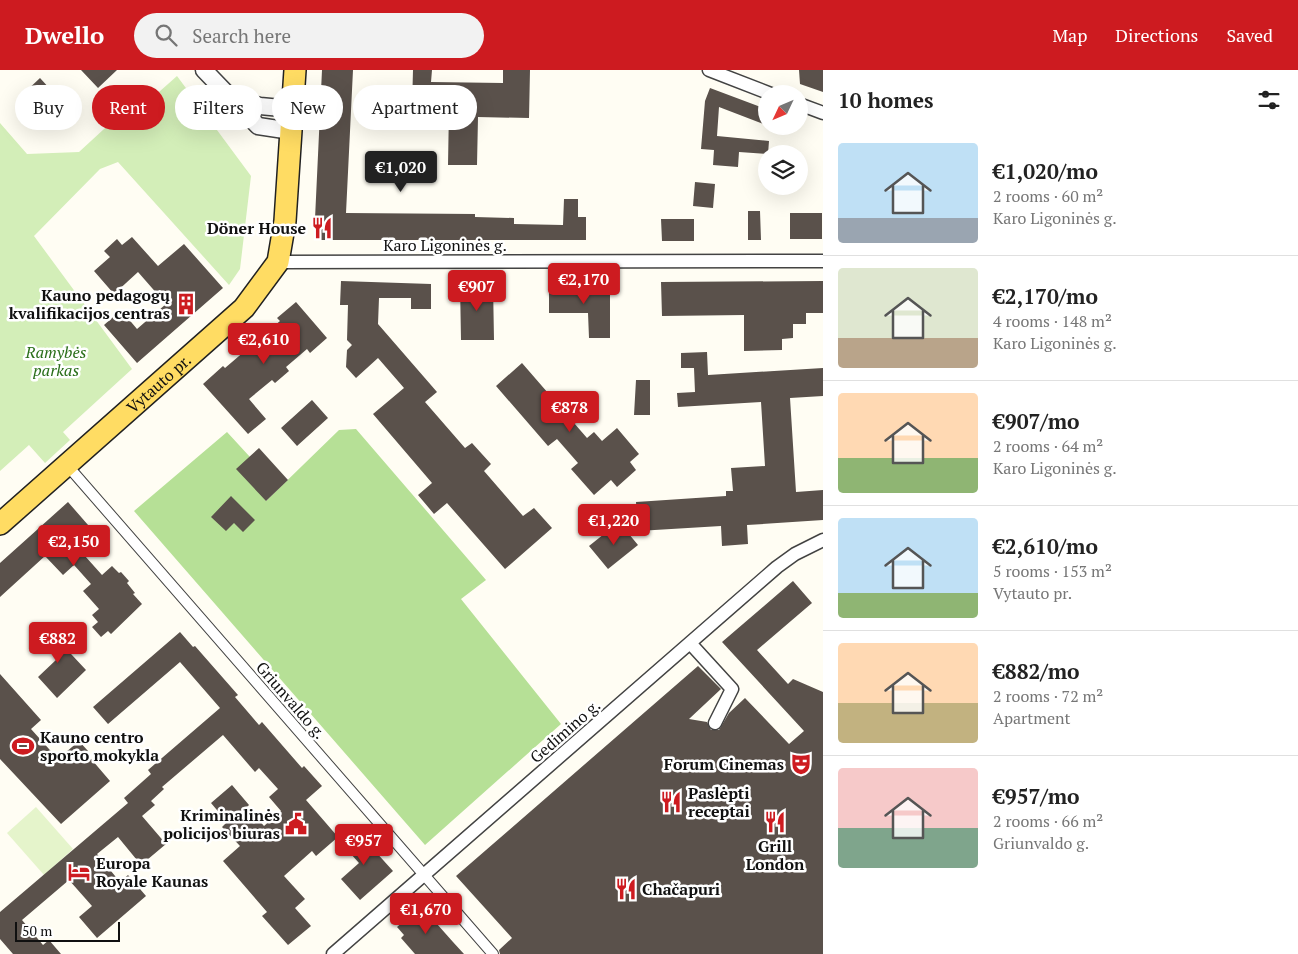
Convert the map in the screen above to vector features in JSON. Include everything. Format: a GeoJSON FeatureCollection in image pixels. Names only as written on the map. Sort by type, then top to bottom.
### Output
{"type":"FeatureCollection","features":[{"type":"Feature","properties":{"kind":"main road","name":"Vytauto pr."},"geometry":{"type":"LineString","coordinates":[[294,85],[295,70]]}},
{"type":"Feature","properties":{"kind":"main road","name":"Vytauto pr."},"geometry":{"type":"LineString","coordinates":[[0,524],[244,308],[278,262],[285,221],[291,131]]}},
{"type":"Feature","properties":{"kind":"street"},"geometry":{"type":"LineString","coordinates":[[204,70],[218,85]]}},
{"type":"Feature","properties":{"kind":"street"},"geometry":{"type":"LineString","coordinates":[[709,70],[758,89]]}},
{"type":"Feature","properties":{"kind":"street"},"geometry":{"type":"LineString","coordinates":[[808,107],[823,113]]}},
{"type":"Feature","properties":{"kind":"street"},"geometry":{"type":"LineString","coordinates":[[262,127],[291,131]]}},
{"type":"Feature","properties":{"kind":"street","name":"Karo Ligoninės g."},"geometry":{"type":"LineString","coordinates":[[278,262],[823,261]]}},
{"type":"Feature","properties":{"kind":"street","name":"Griunvaldo g."},"geometry":{"type":"LineString","coordinates":[[67,465],[493,954]]}},
{"type":"Feature","properties":{"kind":"street","name":"Gedimino g."},"geometry":{"type":"LineString","coordinates":[[333,954],[777,566],[795,554],[823,540]]}},
{"type":"Feature","properties":{"kind":"street"},"geometry":{"type":"LineString","coordinates":[[690,643],[732,689],[715,723]]}},
{"type":"Feature","properties":{"kind":"green space","name":"Ramybės parkas"},"geometry":{"type":"Polygon","coordinates":[[[177,76],[184,85],[175,85],[175,130],[217,130],[251,176],[240,269],[229,285],[118,162],[100,169],[34,236],[132,369],[63,432],[70,440],[45,463],[29,445],[0,471],[0,123],[27,154],[79,152],[103,130],[165,130],[165,87],[177,76]]]}},
{"type":"Feature","properties":{"kind":"green space"},"geometry":{"type":"Polygon","coordinates":[[[356,429],[486,580],[461,599],[561,724],[425,845],[134,511],[227,432],[250,457],[266,501],[339,430],[356,429]]]}},
{"type":"Feature","properties":{"kind":"green space"},"geometry":{"type":"Polygon","coordinates":[[[36,807],[73,849],[44,875],[7,833],[36,807]]]}},
{"type":"Feature","properties":{"kind":"building"},"geometry":{"type":"Polygon","coordinates":[[[81,70],[117,70],[101,85],[95,85],[81,70]]]}},
{"type":"Feature","properties":{"kind":"building"},"geometry":{"type":"Polygon","coordinates":[[[322,70],[353,70],[346,213],[475,214],[475,217],[514,218],[514,224],[563,225],[564,199],[578,199],[578,217],[586,217],[586,240],[314,240],[319,130],[343,130],[343,85],[321,85],[322,70]]]}},
{"type":"Feature","properties":{"kind":"building"},"geometry":{"type":"Polygon","coordinates":[[[413,70],[432,70],[431,82],[503,83],[503,70],[530,70],[529,118],[478,117],[477,165],[448,165],[449,130],[477,130],[477,85],[413,85],[413,70]]]}},
{"type":"Feature","properties":{"kind":"building"},"geometry":{"type":"Polygon","coordinates":[[[799,70],[823,70],[823,92],[808,87],[808,85],[800,84],[799,70]]]}},
{"type":"Feature","properties":{"kind":"building"},"geometry":{"type":"Polygon","coordinates":[[[40,78],[46,85],[33,85],[40,78]]]}},
{"type":"Feature","properties":{"kind":"building"},"geometry":{"type":"Polygon","coordinates":[[[710,88],[758,106],[758,122],[719,107],[717,136],[769,141],[769,145],[758,145],[758,153],[739,152],[738,167],[713,165],[714,150],[701,149],[705,101],[710,88]]]}},
{"type":"Feature","properties":{"kind":"building"},"geometry":{"type":"Polygon","coordinates":[[[695,182],[715,184],[713,208],[693,206],[695,182]]]}},
{"type":"Feature","properties":{"kind":"building"},"geometry":{"type":"Polygon","coordinates":[[[748,211],[760,211],[761,240],[748,240],[748,211]]]}},
{"type":"Feature","properties":{"kind":"building"},"geometry":{"type":"Polygon","coordinates":[[[790,213],[822,213],[822,239],[790,239],[790,213]]]}},
{"type":"Feature","properties":{"kind":"building"},"geometry":{"type":"Polygon","coordinates":[[[661,219],[694,219],[694,241],[662,241],[661,219]]]}},
{"type":"Feature","properties":{"kind":"building","name":"Kauno pedagogų kvalifikacijos centras"},"geometry":{"type":"Polygon","coordinates":[[[132,237],[158,266],[184,244],[223,288],[137,363],[104,325],[121,310],[137,329],[166,304],[138,272],[114,294],[94,271],[110,257],[104,251],[117,239],[122,245],[132,237]]]}},
{"type":"Feature","properties":{"kind":"building"},"geometry":{"type":"Polygon","coordinates":[[[341,281],[431,284],[431,309],[411,309],[411,298],[379,298],[378,324],[437,392],[425,402],[465,448],[472,443],[491,464],[484,471],[523,516],[534,508],[552,528],[505,569],[447,503],[434,514],[418,495],[432,483],[373,414],[404,388],[378,358],[356,378],[346,367],[347,350],[352,345],[347,340],[348,305],[340,305],[341,281]]]}},
{"type":"Feature","properties":{"kind":"building"},"geometry":{"type":"Polygon","coordinates":[[[823,281],[823,313],[806,313],[806,324],[793,324],[793,338],[782,339],[782,350],[744,351],[744,315],[662,316],[661,282],[823,281]]]}},
{"type":"Feature","properties":{"kind":"building"},"geometry":{"type":"Polygon","coordinates":[[[460,284],[493,284],[494,340],[461,340],[460,284]]]}},
{"type":"Feature","properties":{"kind":"building"},"geometry":{"type":"Polygon","coordinates":[[[549,284],[610,284],[610,338],[589,338],[588,313],[549,313],[549,284]]]}},
{"type":"Feature","properties":{"kind":"building"},"geometry":{"type":"Polygon","coordinates":[[[296,302],[327,338],[310,353],[307,349],[286,367],[289,371],[275,383],[272,380],[249,399],[266,419],[248,434],[203,384],[223,366],[225,368],[280,321],[277,318],[296,302]]]}},
{"type":"Feature","properties":{"kind":"building"},"geometry":{"type":"Polygon","coordinates":[[[707,352],[708,375],[823,368],[823,396],[790,398],[796,492],[823,490],[823,520],[747,525],[748,544],[722,546],[721,526],[638,531],[636,502],[726,496],[726,491],[733,491],[731,468],[765,466],[761,402],[678,407],[677,393],[695,392],[694,368],[681,368],[681,353],[707,352]]]}},
{"type":"Feature","properties":{"kind":"building"},"geometry":{"type":"Polygon","coordinates":[[[522,363],[587,438],[594,432],[602,441],[617,428],[639,454],[630,462],[636,470],[617,487],[611,480],[594,495],[571,469],[578,463],[557,439],[548,446],[496,386],[522,363]]]}},
{"type":"Feature","properties":{"kind":"building"},"geometry":{"type":"Polygon","coordinates":[[[636,380],[650,380],[650,415],[634,415],[636,380]]]}},
{"type":"Feature","properties":{"kind":"building"},"geometry":{"type":"Polygon","coordinates":[[[312,400],[328,418],[297,446],[281,428],[312,400]]]}},
{"type":"Feature","properties":{"kind":"building"},"geometry":{"type":"Polygon","coordinates":[[[259,448],[288,480],[266,501],[236,469],[259,448]]]}},
{"type":"Feature","properties":{"kind":"building"},"geometry":{"type":"Polygon","coordinates":[[[231,496],[255,520],[243,532],[234,523],[226,531],[211,517],[231,496]]]}},
{"type":"Feature","properties":{"kind":"building"},"geometry":{"type":"Polygon","coordinates":[[[68,502],[102,541],[85,556],[102,575],[112,566],[119,573],[121,572],[129,581],[127,583],[135,593],[133,594],[142,604],[111,634],[108,631],[101,637],[92,627],[98,622],[92,615],[99,609],[83,591],[91,584],[74,565],[63,575],[45,556],[0,597],[0,563],[68,502]]]}},
{"type":"Feature","properties":{"kind":"building"},"geometry":{"type":"Polygon","coordinates":[[[619,522],[638,545],[608,569],[589,546],[619,522]]]}},
{"type":"Feature","properties":{"kind":"building"},"geometry":{"type":"Polygon","coordinates":[[[793,581],[812,603],[757,650],[788,684],[793,679],[823,692],[823,954],[500,954],[499,950],[512,938],[456,876],[698,666],[721,689],[689,719],[707,722],[711,730],[719,730],[729,713],[745,698],[789,744],[804,731],[722,642],[793,581]]]}},
{"type":"Feature","properties":{"kind":"building"},"geometry":{"type":"Polygon","coordinates":[[[43,624],[86,670],[57,698],[38,677],[57,659],[33,632],[43,624]]]}},
{"type":"Feature","properties":{"kind":"building"},"geometry":{"type":"Polygon","coordinates":[[[180,632],[193,647],[195,646],[238,695],[235,697],[259,725],[262,722],[302,768],[304,766],[322,786],[306,800],[338,837],[316,856],[312,851],[284,876],[305,899],[295,908],[311,926],[288,945],[262,916],[267,912],[223,861],[240,846],[222,827],[227,822],[211,803],[232,785],[249,805],[247,807],[264,826],[281,811],[269,797],[278,789],[259,768],[255,772],[223,735],[162,787],[164,789],[151,801],[155,805],[142,816],[166,844],[141,865],[118,837],[97,854],[120,882],[128,875],[146,896],[97,938],[79,917],[92,906],[69,880],[22,920],[43,945],[49,940],[61,954],[13,954],[0,939],[0,912],[128,803],[124,798],[151,774],[148,770],[220,708],[180,662],[108,724],[93,707],[180,632]]]}},
{"type":"Feature","properties":{"kind":"building","name":"Kauno centro sporto mokykla"},"geometry":{"type":"Polygon","coordinates":[[[0,674],[41,720],[31,729],[58,759],[79,741],[88,751],[86,753],[110,781],[61,824],[0,759],[0,674]]]}},
{"type":"Feature","properties":{"kind":"building"},"geometry":{"type":"Polygon","coordinates":[[[356,830],[393,871],[360,900],[341,879],[359,863],[341,843],[356,830]]]}},
{"type":"Feature","properties":{"kind":"building"},"geometry":{"type":"Polygon","coordinates":[[[421,906],[464,954],[415,954],[401,938],[404,935],[397,927],[421,906]]]}},
{"type":"Feature","properties":{"kind":"place","name":"Döner House"},"geometry":{"type":"Point","coordinates":[322,228]}},
{"type":"Feature","properties":{"kind":"place","name":"Kauno pedagogų kvalifikacijos centras"},"geometry":{"type":"Point","coordinates":[186,304]}},
{"type":"Feature","properties":{"kind":"place","name":"Kauno centro sporto mokykla"},"geometry":{"type":"Point","coordinates":[23,746]}},
{"type":"Feature","properties":{"kind":"place","name":"Forum Cinemas"},"geometry":{"type":"Point","coordinates":[801,764]}},
{"type":"Feature","properties":{"kind":"place","name":"Paslėpti receptai"},"geometry":{"type":"Point","coordinates":[671,802]}},
{"type":"Feature","properties":{"kind":"place","name":"Grill London"},"geometry":{"type":"Point","coordinates":[775,822]}},
{"type":"Feature","properties":{"kind":"place","name":"Kriminalinės policijos biuras"},"geometry":{"type":"Point","coordinates":[296,824]}},
{"type":"Feature","properties":{"kind":"place","name":"Europa Royale Kaunas"},"geometry":{"type":"Point","coordinates":[79,872]}},
{"type":"Feature","properties":{"kind":"place","name":"Chačapuri"},"geometry":{"type":"Point","coordinates":[626,889]}}]}
